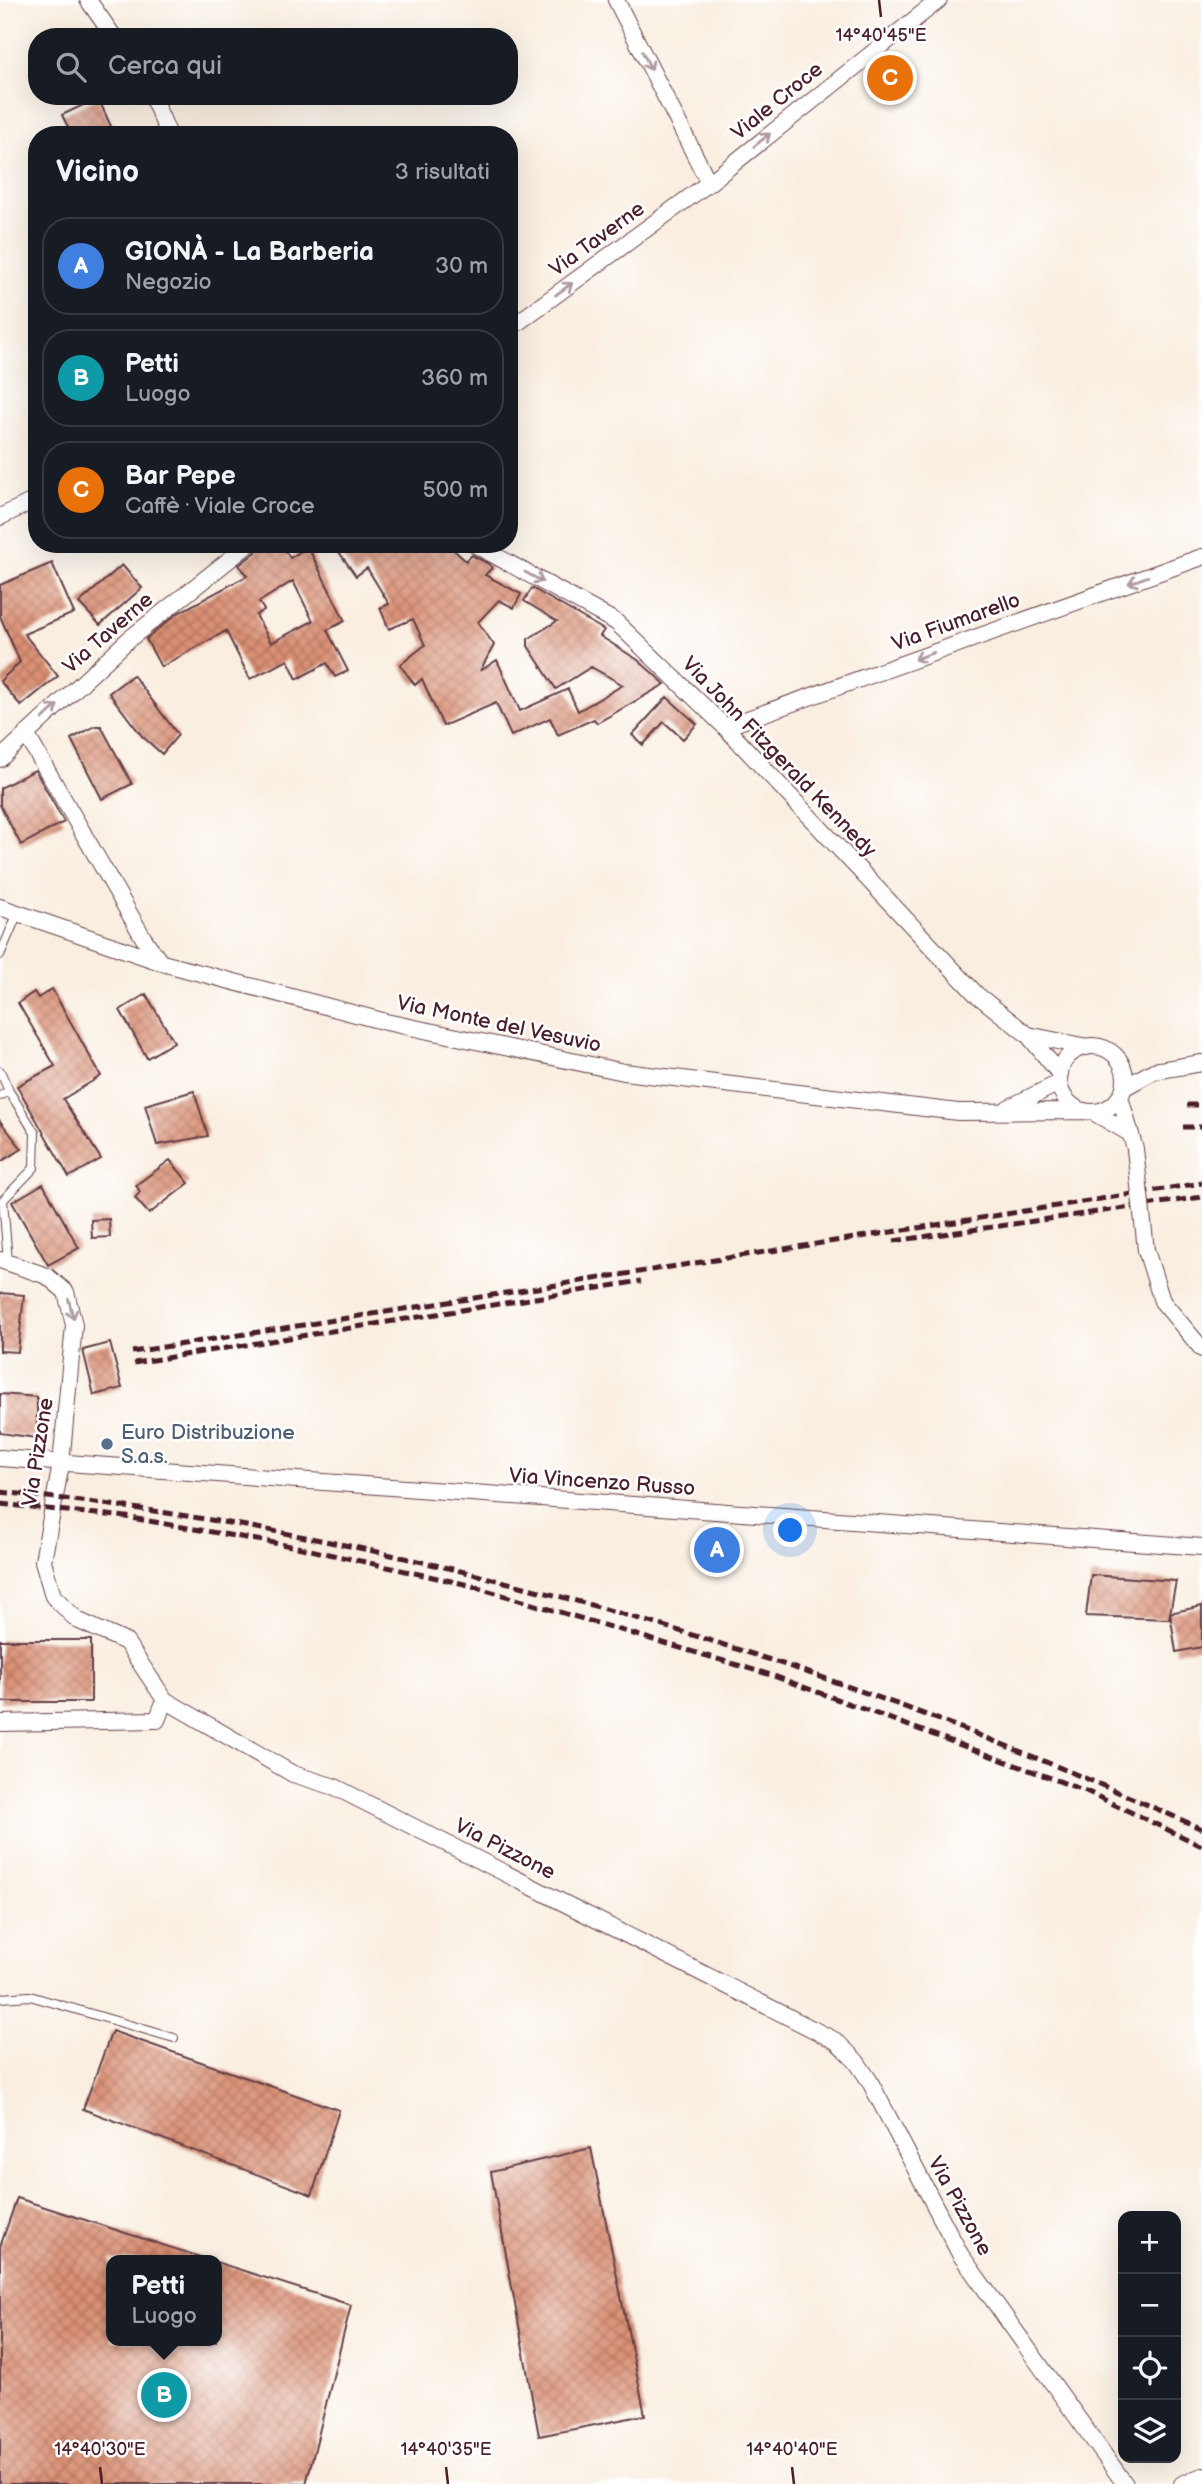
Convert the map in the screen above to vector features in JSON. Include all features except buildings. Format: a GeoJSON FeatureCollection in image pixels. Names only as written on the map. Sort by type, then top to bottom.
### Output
{"type":"FeatureCollection","features":[{"type":"Feature","properties":{"kind":"street"},"geometry":{"type":"LineString","coordinates":[[88,0],[108,28]]}},
{"type":"Feature","properties":{"kind":"street"},"geometry":{"type":"LineString","coordinates":[[616,0],[709,183]]}},
{"type":"Feature","properties":{"kind":"street","name":"Viale Croce"},"geometry":{"type":"LineString","coordinates":[[709,183],[939,0]]}},
{"type":"Feature","properties":{"kind":"street"},"geometry":{"type":"LineString","coordinates":[[156,105],[165,126]]}},
{"type":"Feature","properties":{"kind":"street","name":"Via Taverne"},"geometry":{"type":"LineString","coordinates":[[518,322],[709,183]]}},
{"type":"Feature","properties":{"kind":"street"},"geometry":{"type":"LineString","coordinates":[[0,517],[28,503]]}},
{"type":"Feature","properties":{"kind":"street","name":"Via Taverne"},"geometry":{"type":"LineString","coordinates":[[0,759],[128,640],[238,553]]}},
{"type":"Feature","properties":{"kind":"street","name":"Via John Fitzgerald Kennedy"},"geometry":{"type":"LineString","coordinates":[[490,553],[616,622],[725,727],[975,994],[1028,1035],[1060,1079]]}},
{"type":"Feature","properties":{"kind":"street","name":"Via Fiumarello"},"geometry":{"type":"LineString","coordinates":[[725,727],[1202,556]]}},
{"type":"Feature","properties":{"kind":"street"},"geometry":{"type":"LineString","coordinates":[[26,734],[144,939],[160,962]]}},
{"type":"Feature","properties":{"kind":"street","name":"Via Monte del Vesuvio"},"geometry":{"type":"LineString","coordinates":[[0,907],[160,962],[386,1022],[624,1072],[958,1112],[1088,1112],[1113,1105],[1123,1092],[1154,1071],[1202,1063]]}},
{"type":"Feature","properties":{"kind":"street","name":"Via John Fitzgerald Kennedy"},"geometry":{"type":"LineString","coordinates":[[1028,1035],[1087,1047]]}},
{"type":"Feature","properties":{"kind":"street","name":"Via Monte del Vesuvio"},"geometry":{"type":"LineString","coordinates":[[1003,1111],[1060,1079],[1068,1056],[1087,1047],[1108,1050],[1116,1057],[1154,1071]]}},
{"type":"Feature","properties":{"kind":"street"},"geometry":{"type":"LineString","coordinates":[[1116,1057],[1123,1066],[1123,1092],[1133,1141],[1146,1250],[1162,1301],[1202,1349]]}},
{"type":"Feature","properties":{"kind":"street"},"geometry":{"type":"LineString","coordinates":[[1060,1079],[1067,1101],[1133,1141]]}},
{"type":"Feature","properties":{"kind":"street","name":"Via Pizzone"},"geometry":{"type":"LineString","coordinates":[[4,1261],[47,1276],[66,1292],[74,1325],[61,1464],[43,1561],[53,1596],[77,1620],[126,1642],[165,1700],[293,1774],[335,1787],[836,2041],[869,2080],[960,2254],[1125,2484]]}},
{"type":"Feature","properties":{"kind":"street","name":"Via Vincenzo Russo"},"geometry":{"type":"LineString","coordinates":[[0,1458],[1202,1547]]}},
{"type":"Feature","properties":{"kind":"street"},"geometry":{"type":"LineString","coordinates":[[0,1723],[156,1720],[165,1700]]}},
{"type":"Feature","properties":{"kind":"street"},"geometry":{"type":"LineString","coordinates":[[1182,2484],[1202,2476]]}},
{"type":"Feature","properties":{"kind":"lane"},"geometry":{"type":"LineString","coordinates":[[0,955],[18,914]]}},
{"type":"Feature","properties":{"kind":"lane"},"geometry":{"type":"LineString","coordinates":[[0,1071],[35,1133],[34,1168],[3,1200],[4,1261]]}},
{"type":"Feature","properties":{"kind":"lane"},"geometry":{"type":"LineString","coordinates":[[0,1096],[9,1091]]}},
{"type":"Feature","properties":{"kind":"lane"},"geometry":{"type":"LineString","coordinates":[[0,1998],[30,1996],[174,2038]]}},
{"type":"Feature","properties":{"kind":"railway"},"geometry":{"type":"LineString","coordinates":[[1187,1105],[1202,1105]]}},
{"type":"Feature","properties":{"kind":"railway"},"geometry":{"type":"LineString","coordinates":[[1183,1127],[1202,1127]]}},
{"type":"Feature","properties":{"kind":"railway"},"geometry":{"type":"LineString","coordinates":[[132,1352],[1202,1183]]}},
{"type":"Feature","properties":{"kind":"railway"},"geometry":{"type":"LineString","coordinates":[[894,1241],[1202,1197]]}},
{"type":"Feature","properties":{"kind":"railway"},"geometry":{"type":"LineString","coordinates":[[134,1363],[641,1281]]}},
{"type":"Feature","properties":{"kind":"railway"},"geometry":{"type":"LineString","coordinates":[[0,1492],[155,1511],[310,1538],[463,1572],[614,1612],[765,1658],[913,1710],[1059,1767],[1202,1829]]}},
{"type":"Feature","properties":{"kind":"railway"},"geometry":{"type":"LineString","coordinates":[[0,1504],[126,1517],[297,1547],[469,1585],[771,1675],[1086,1791],[1202,1846]]}},
{"type":"Feature","properties":{"kind":"place","name":"Bar Pepe"},"geometry":{"type":"Point","coordinates":[890,78]}},
{"type":"Feature","properties":{"kind":"place","name":"Euro Distribuzione S.a.s."},"geometry":{"type":"Point","coordinates":[107,1444]}},
{"type":"Feature","properties":{"kind":"place","name":"GIONÀ - La Barberia"},"geometry":{"type":"Point","coordinates":[717,1550]}},
{"type":"Feature","properties":{"kind":"place","name":"Petti"},"geometry":{"type":"Point","coordinates":[164,2395]}}]}
